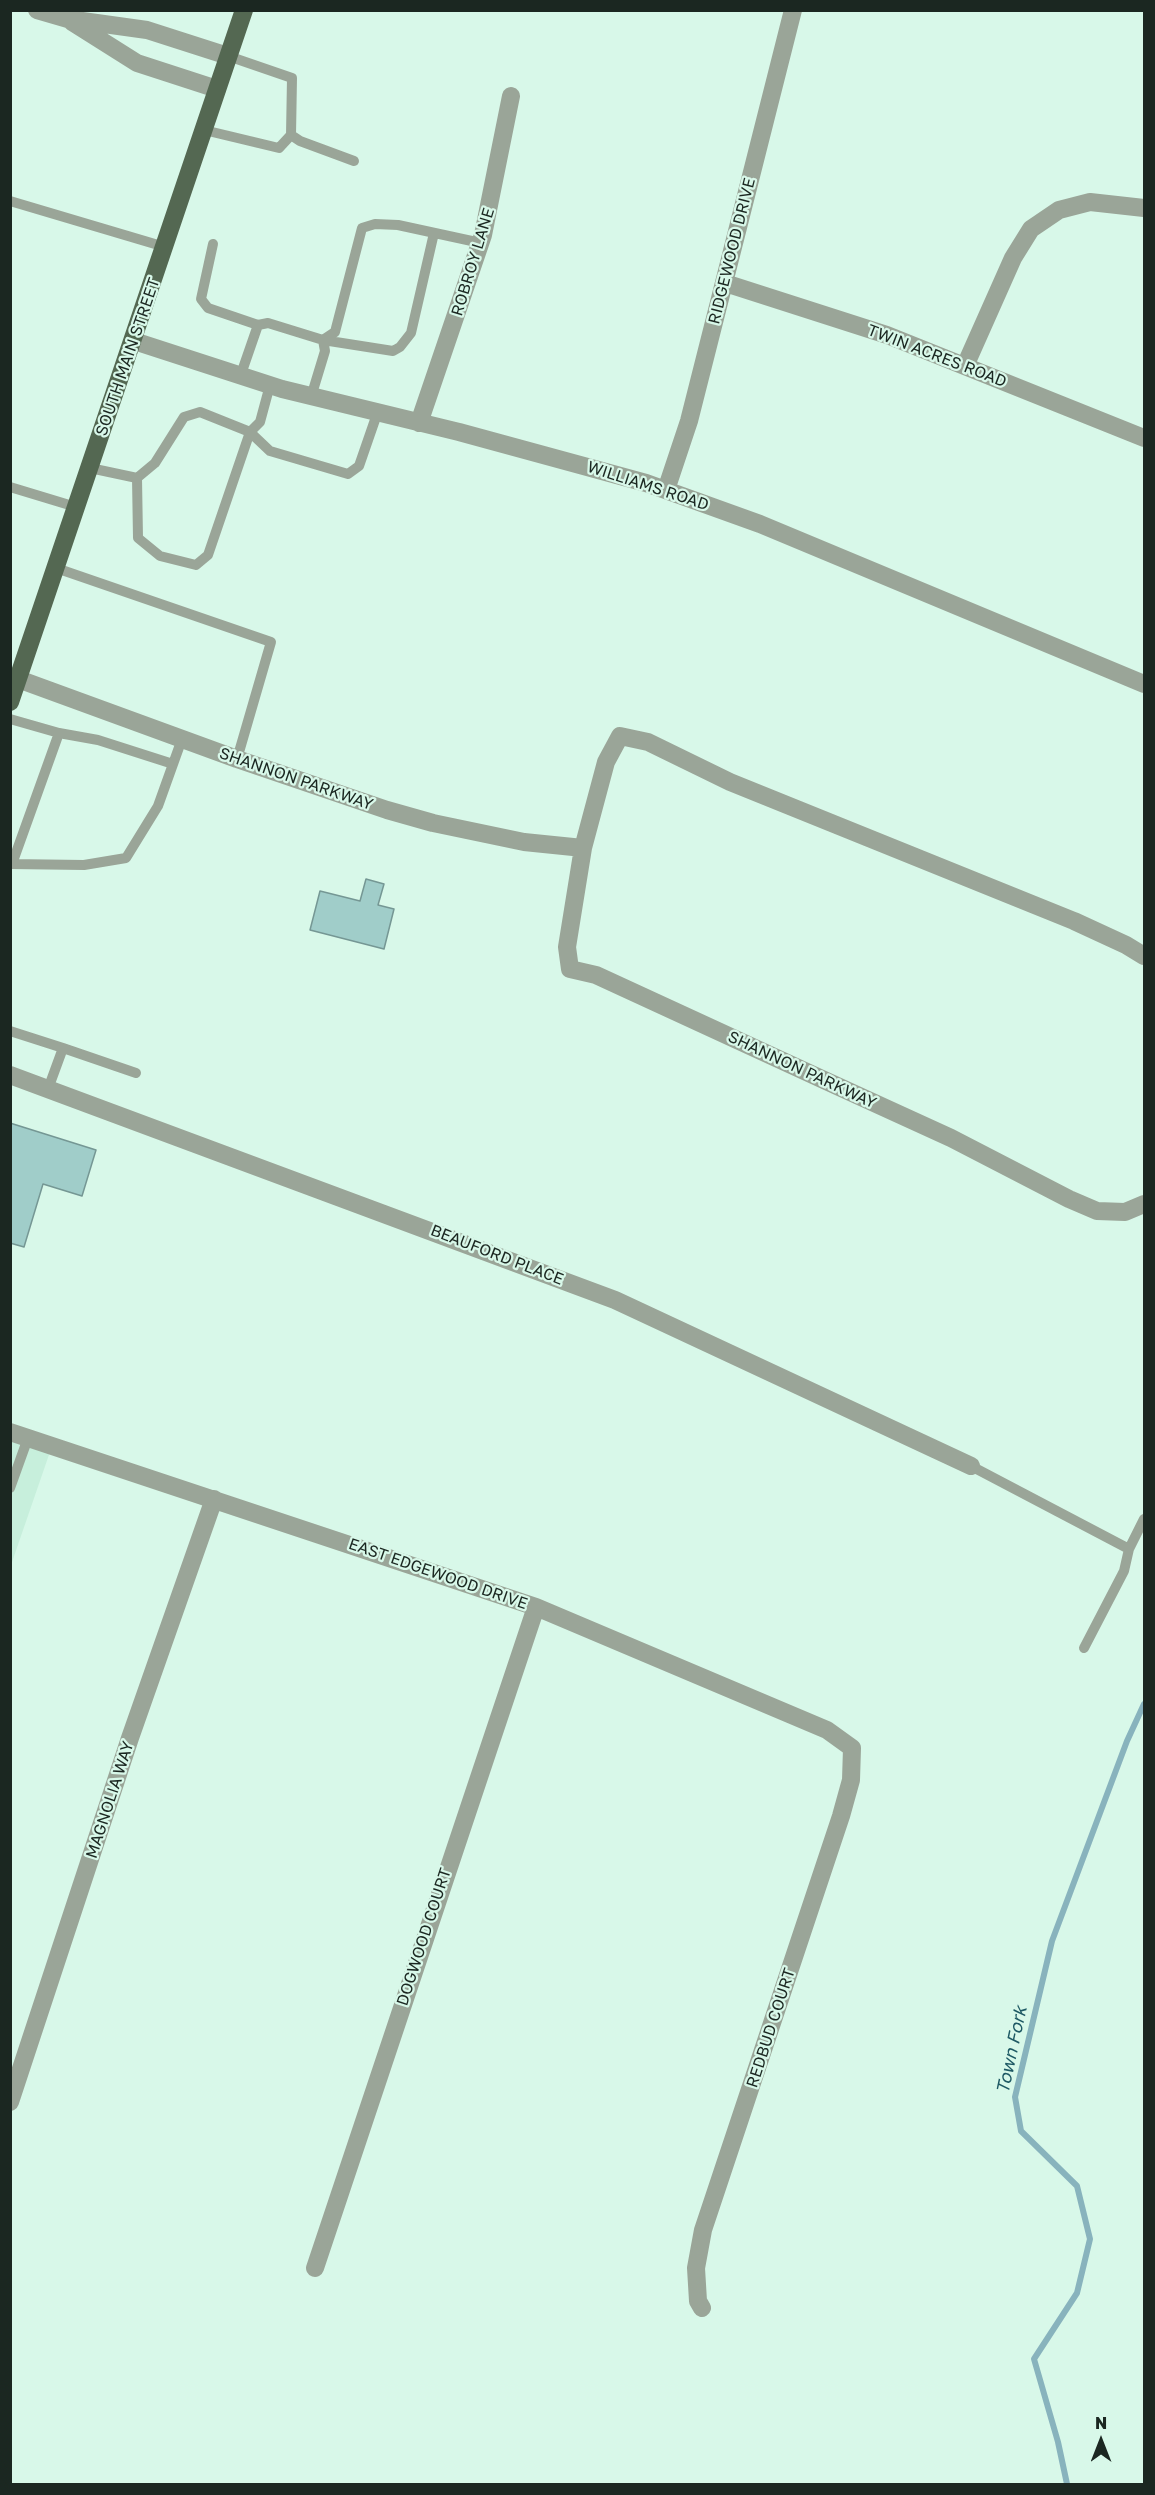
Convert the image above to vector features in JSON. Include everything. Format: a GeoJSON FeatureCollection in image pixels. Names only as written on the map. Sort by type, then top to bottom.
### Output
{"type":"FeatureCollection","features":[{"type":"Feature","properties":{"kind":"main road","name":"SOUTH MAIN STREET"},"geometry":{"type":"LineString","coordinates":[[10,702],[16,673],[56,568],[244,10]]}},
{"type":"Feature","properties":{"kind":"street"},"geometry":{"type":"LineString","coordinates":[[37,10],[68,20],[147,30],[228,56]]}},
{"type":"Feature","properties":{"kind":"street","name":"RIDGEWOOD DRIVE"},"geometry":{"type":"LineString","coordinates":[[666,490],[689,421],[793,10]]}},
{"type":"Feature","properties":{"kind":"street"},"geometry":{"type":"LineString","coordinates":[[68,20],[137,63],[217,89]]}},
{"type":"Feature","properties":{"kind":"street","name":"ROBROY LANE"},"geometry":{"type":"LineString","coordinates":[[419,423],[481,243],[498,170],[511,96]]}},
{"type":"Feature","properties":{"kind":"street"},"geometry":{"type":"LineString","coordinates":[[965,366],[1013,258],[1032,229],[1059,210],[1090,202],[1144,208]]}},
{"type":"Feature","properties":{"kind":"street","name":"TWIN ACRES ROAD"},"geometry":{"type":"LineString","coordinates":[[725,283],[887,335],[1144,438]]}},
{"type":"Feature","properties":{"kind":"street","name":"WILLIAMS ROAD"},"geometry":{"type":"LineString","coordinates":[[134,341],[270,386],[596,468],[666,490],[760,524],[1144,684]]}},
{"type":"Feature","properties":{"kind":"street","name":"SHANNON PARKWAY"},"geometry":{"type":"LineString","coordinates":[[16,673],[237,759],[433,823],[524,842],[583,848]]}},
{"type":"Feature","properties":{"kind":"street","name":"SHANNON PARKWAY"},"geometry":{"type":"LineString","coordinates":[[1144,957],[1126,945],[1074,921],[730,782],[676,754],[633,737],[620,736],[606,762],[583,848],[567,947],[570,969],[596,975],[951,1138],[1097,1211],[1125,1212],[1144,1204]]}},
{"type":"Feature","properties":{"kind":"street","name":"BEAUFORD PLACE"},"geometry":{"type":"LineString","coordinates":[[10,1074],[615,1300],[971,1466]]}},
{"type":"Feature","properties":{"kind":"street","name":"EAST EDGEWOOD DRIVE"},"geometry":{"type":"LineString","coordinates":[[19,1435],[536,1607],[826,1730],[852,1748]]}},
{"type":"Feature","properties":{"kind":"street","name":"MAGNOLIA WAY"},"geometry":{"type":"LineString","coordinates":[[10,2102],[130,1738],[214,1499]]}},
{"type":"Feature","properties":{"kind":"street","name":"DOGWOOD COURT"},"geometry":{"type":"LineString","coordinates":[[315,2268],[536,1607]]}},
{"type":"Feature","properties":{"kind":"street","name":"REDBUD COURT"},"geometry":{"type":"LineString","coordinates":[[702,2308],[696,2285],[696,2268],[703,2230],[841,1816],[851,1780],[852,1748]]}},
{"type":"Feature","properties":{"kind":"lane"},"geometry":{"type":"LineString","coordinates":[[204,130],[279,148],[291,135],[292,78],[228,56]]}},
{"type":"Feature","properties":{"kind":"lane"},"geometry":{"type":"LineString","coordinates":[[291,135],[300,141],[354,161]]}},
{"type":"Feature","properties":{"kind":"lane"},"geometry":{"type":"LineString","coordinates":[[10,201],[165,247]]}},
{"type":"Feature","properties":{"kind":"lane"},"geometry":{"type":"LineString","coordinates":[[323,340],[335,332],[362,228],[375,224],[398,225],[481,243]]}},
{"type":"Feature","properties":{"kind":"lane"},"geometry":{"type":"LineString","coordinates":[[213,244],[201,300],[208,308],[258,325],[267,323],[323,340],[393,351],[400,347],[411,333],[434,233]]}},
{"type":"Feature","properties":{"kind":"lane"},"geometry":{"type":"LineString","coordinates":[[240,377],[258,325]]}},
{"type":"Feature","properties":{"kind":"lane"},"geometry":{"type":"LineString","coordinates":[[311,397],[325,351],[323,340]]}},
{"type":"Feature","properties":{"kind":"lane"},"geometry":{"type":"LineString","coordinates":[[137,478],[138,538],[160,556],[196,565],[208,555],[250,432],[260,422],[270,386]]}},
{"type":"Feature","properties":{"kind":"lane"},"geometry":{"type":"LineString","coordinates":[[137,478],[155,463],[184,417],[200,412],[250,432],[270,451],[348,474],[359,466],[377,414]]}},
{"type":"Feature","properties":{"kind":"lane"},"geometry":{"type":"LineString","coordinates":[[90,468],[137,478]]}},
{"type":"Feature","properties":{"kind":"lane"},"geometry":{"type":"LineString","coordinates":[[10,487],[76,507]]}},
{"type":"Feature","properties":{"kind":"lane"},"geometry":{"type":"LineString","coordinates":[[56,568],[271,642],[237,759]]}},
{"type":"Feature","properties":{"kind":"lane"},"geometry":{"type":"LineString","coordinates":[[10,719],[59,733],[98,740],[173,764]]}},
{"type":"Feature","properties":{"kind":"lane"},"geometry":{"type":"LineString","coordinates":[[59,733],[11,864],[84,866],[126,858],[158,806],[182,739]]}},
{"type":"Feature","properties":{"kind":"lane"},"geometry":{"type":"LineString","coordinates":[[10,1031],[136,1073]]}},
{"type":"Feature","properties":{"kind":"lane"},"geometry":{"type":"LineString","coordinates":[[48,1089],[63,1048]]}},
{"type":"Feature","properties":{"kind":"lane"},"geometry":{"type":"LineString","coordinates":[[11,1483],[19,1435]]}},
{"type":"Feature","properties":{"kind":"lane"},"geometry":{"type":"LineString","coordinates":[[971,1466],[1129,1549]]}},
{"type":"Feature","properties":{"kind":"lane"},"geometry":{"type":"LineString","coordinates":[[1084,1648],[1124,1571],[1129,1549],[1144,1519]]}},
{"type":"Feature","properties":{"kind":"shaded area"},"geometry":{"type":"Polygon","coordinates":[[[11,1433],[52,1446],[11,1565],[11,1433]]]}},
{"type":"Feature","properties":{"kind":"building"},"geometry":{"type":"Polygon","coordinates":[[[366,879],[384,884],[378,905],[394,909],[384,949],[310,930],[320,891],[360,901],[366,879]]]}},
{"type":"Feature","properties":{"kind":"building"},"geometry":{"type":"Polygon","coordinates":[[[10,1123],[96,1150],[82,1196],[43,1184],[24,1247],[10,1243],[10,1123]]]}},
{"type":"Feature","properties":{"kind":"waterway","name":"Town Fork"},"geometry":{"type":"LineString","coordinates":[[1067,2484],[1058,2442],[1034,2359],[1077,2293],[1090,2239],[1077,2186],[1021,2131],[1015,2097],[1052,1941],[1127,1741],[1144,1704]]}}]}
